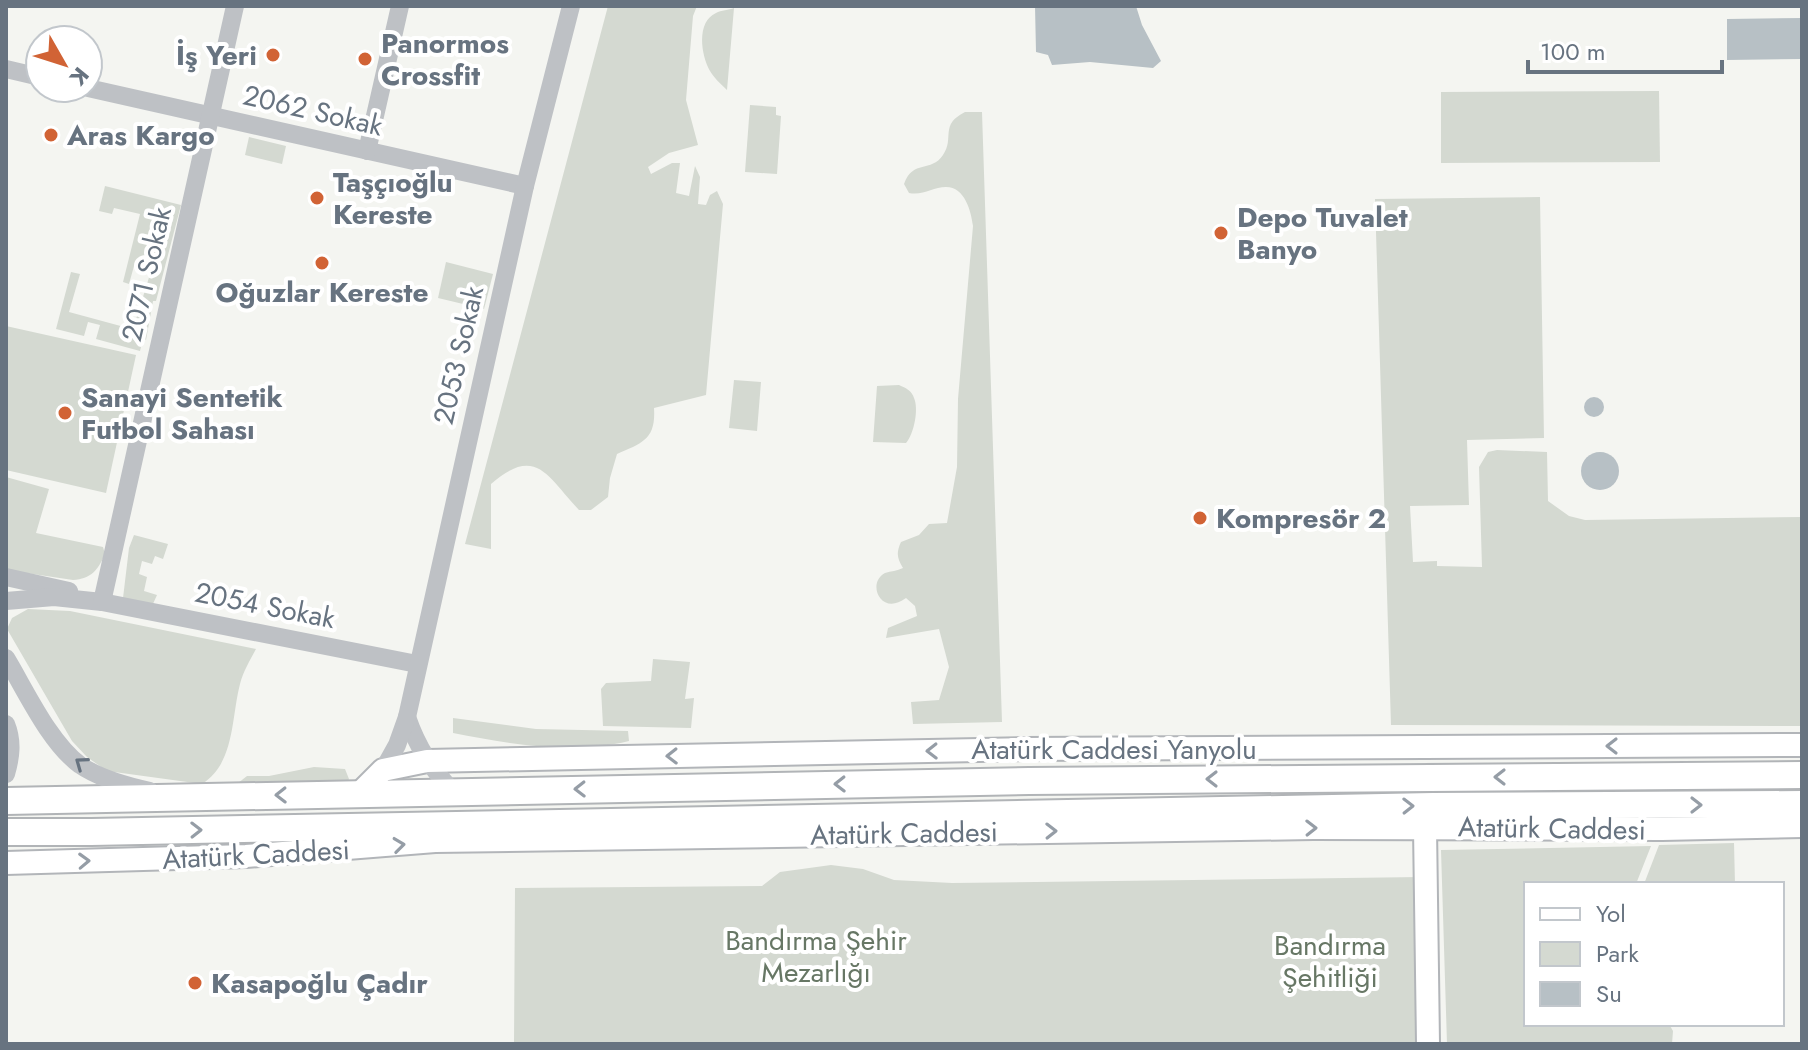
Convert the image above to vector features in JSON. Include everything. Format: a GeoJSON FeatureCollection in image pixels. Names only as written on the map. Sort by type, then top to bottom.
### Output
{"type":"FeatureCollection","features":[{"type":"Feature","properties":{"kind":"highway","name":"Atatürk Caddesi"},"geometry":{"type":"LineString","coordinates":[[6,801],[1029,781],[1802,775]]}},
{"type":"Feature","properties":{"kind":"highway","name":"Atatürk Caddesi"},"geometry":{"type":"LineString","coordinates":[[6,832],[1433,806],[1802,804]]}},
{"type":"Feature","properties":{"kind":"main road","name":"Atatürk Caddesi Yanyolu"},"geometry":{"type":"LineString","coordinates":[[383,770],[427,761],[1025,749],[1802,745]]}},
{"type":"Feature","properties":{"kind":"main road"},"geometry":{"type":"LineString","coordinates":[[359,794],[383,770]]}},
{"type":"Feature","properties":{"kind":"main road","name":"Atatürk Caddesi"},"geometry":{"type":"LineString","coordinates":[[7,863],[246,856],[435,841],[1425,827],[1662,829],[1802,826]]}},
{"type":"Feature","properties":{"kind":"main road"},"geometry":{"type":"LineString","coordinates":[[1425,827],[1428,1044]]}},
{"type":"Feature","properties":{"kind":"street","name":"2071 Sokak"},"geometry":{"type":"LineString","coordinates":[[102,602],[235,6]]}},
{"type":"Feature","properties":{"kind":"street"},"geometry":{"type":"LineString","coordinates":[[367,151],[400,6]]}},
{"type":"Feature","properties":{"kind":"street","name":"2053 Sokak"},"geometry":{"type":"LineString","coordinates":[[383,770],[397,745],[407,717],[525,186],[571,6]]}},
{"type":"Feature","properties":{"kind":"street","name":"2062 Sokak"},"geometry":{"type":"LineString","coordinates":[[104,92],[525,186]]}},
{"type":"Feature","properties":{"kind":"street","name":"2054 Sokak"},"geometry":{"type":"LineString","coordinates":[[6,577],[60,588],[102,602]]}},
{"type":"Feature","properties":{"kind":"street","name":"2054 Sokak"},"geometry":{"type":"LineString","coordinates":[[6,601],[54,597],[102,602],[417,664]]}},
{"type":"Feature","properties":{"kind":"street"},"geometry":{"type":"LineString","coordinates":[[6,658],[59,745],[81,765],[105,778],[180,797]]}},
{"type":"Feature","properties":{"kind":"street"},"geometry":{"type":"LineString","coordinates":[[407,717],[416,744],[453,792]]}},
{"type":"Feature","properties":{"kind":"street"},"geometry":{"type":"LineString","coordinates":[[6,724],[11,735],[6,774]]}},
{"type":"Feature","properties":{"kind":"green space"},"geometry":{"type":"Polygon","coordinates":[[[608,6],[697,6],[693,16],[686,100],[698,145],[669,153],[648,167],[651,174],[672,163],[680,163],[676,193],[689,196],[695,166],[700,177],[698,204],[706,205],[710,195],[717,191],[723,204],[706,395],[654,408],[650,433],[641,443],[617,454],[608,497],[591,510],[579,510],[541,470],[531,466],[507,472],[491,484],[491,549],[465,544],[608,6]]]}},
{"type":"Feature","properties":{"kind":"green space"},"geometry":{"type":"Polygon","coordinates":[[[734,8],[727,90],[710,71],[702,39],[710,17],[734,8]]]}},
{"type":"Feature","properties":{"kind":"green space"},"geometry":{"type":"Polygon","coordinates":[[[1659,91],[1660,162],[1441,163],[1441,92],[1659,91]]]}},
{"type":"Feature","properties":{"kind":"green space"},"geometry":{"type":"Polygon","coordinates":[[[750,105],[776,107],[776,115],[781,116],[777,174],[745,172],[750,105]]]}},
{"type":"Feature","properties":{"kind":"green space"},"geometry":{"type":"Polygon","coordinates":[[[965,112],[982,112],[1002,722],[913,724],[911,702],[939,700],[949,667],[939,629],[886,638],[888,628],[917,616],[915,606],[906,598],[890,604],[883,601],[877,584],[885,573],[903,568],[898,555],[901,542],[919,535],[929,524],[947,523],[957,467],[958,399],[973,226],[969,207],[958,191],[946,187],[909,193],[904,184],[912,171],[933,164],[943,155],[952,122],[965,112]]]}},
{"type":"Feature","properties":{"kind":"green space"},"geometry":{"type":"Polygon","coordinates":[[[249,137],[286,146],[282,164],[245,155],[249,137]]]}},
{"type":"Feature","properties":{"kind":"green space"},"geometry":{"type":"Polygon","coordinates":[[[105,186],[181,205],[156,301],[153,301],[146,340],[133,329],[151,271],[134,266],[129,284],[123,282],[140,214],[114,208],[112,214],[99,211],[105,186]]]}},
{"type":"Feature","properties":{"kind":"green space"},"geometry":{"type":"Polygon","coordinates":[[[1540,197],[1544,438],[1467,440],[1469,505],[1410,506],[1413,562],[1437,561],[1437,566],[1482,567],[1479,467],[1488,452],[1497,450],[1547,452],[1548,501],[1569,516],[1585,520],[1802,517],[1802,726],[1391,725],[1375,199],[1540,197]]]}},
{"type":"Feature","properties":{"kind":"green space"},"geometry":{"type":"Polygon","coordinates":[[[446,262],[493,274],[484,309],[438,298],[446,262]]]}},
{"type":"Feature","properties":{"kind":"green space"},"geometry":{"type":"Polygon","coordinates":[[[71,272],[80,274],[69,312],[128,328],[141,347],[140,351],[96,339],[100,325],[88,322],[84,336],[56,329],[71,272]]]}},
{"type":"Feature","properties":{"kind":"green space","name":"Sanayi Sentetik Futbol Sahası"},"geometry":{"type":"Polygon","coordinates":[[[6,326],[136,355],[106,493],[6,470],[6,326]]]}},
{"type":"Feature","properties":{"kind":"green space"},"geometry":{"type":"Polygon","coordinates":[[[734,380],[761,382],[757,431],[729,428],[734,380]]]}},
{"type":"Feature","properties":{"kind":"green space"},"geometry":{"type":"Polygon","coordinates":[[[899,385],[910,392],[915,403],[916,415],[911,434],[906,443],[873,442],[877,386],[899,385]]]}},
{"type":"Feature","properties":{"kind":"green space"},"geometry":{"type":"Polygon","coordinates":[[[6,477],[49,489],[36,533],[103,547],[105,554],[93,573],[73,580],[6,570],[6,477]]]}},
{"type":"Feature","properties":{"kind":"green space"},"geometry":{"type":"Polygon","coordinates":[[[134,535],[168,544],[163,559],[155,556],[152,564],[142,561],[139,574],[147,577],[144,591],[157,595],[152,606],[123,598],[129,548],[134,535]]]}},
{"type":"Feature","properties":{"kind":"green space"},"geometry":{"type":"Polygon","coordinates":[[[28,609],[70,611],[256,649],[240,684],[226,752],[213,775],[202,784],[107,771],[87,757],[72,741],[7,629],[12,618],[28,609]]]}},
{"type":"Feature","properties":{"kind":"green space"},"geometry":{"type":"Polygon","coordinates":[[[653,659],[690,662],[685,699],[694,698],[691,728],[603,726],[601,689],[606,683],[651,681],[653,659]]]}},
{"type":"Feature","properties":{"kind":"green space"},"geometry":{"type":"Polygon","coordinates":[[[453,718],[536,729],[628,731],[629,741],[563,748],[518,744],[453,733],[453,718]]]}},
{"type":"Feature","properties":{"kind":"green space"},"geometry":{"type":"Polygon","coordinates":[[[314,767],[345,769],[349,779],[346,785],[233,787],[247,776],[269,776],[314,767]]]}},
{"type":"Feature","properties":{"kind":"green space"},"geometry":{"type":"Polygon","coordinates":[[[1734,843],[1735,882],[1645,882],[1659,845],[1734,843]]]}},
{"type":"Feature","properties":{"kind":"green space"},"geometry":{"type":"Polygon","coordinates":[[[1651,846],[1637,882],[1524,882],[1524,1026],[1670,1026],[1672,1044],[1447,1044],[1441,850],[1651,846]]]}},
{"type":"Feature","properties":{"kind":"green space","name":"Bandırma Şehir Mezarlığı"},"geometry":{"type":"Polygon","coordinates":[[[831,865],[863,869],[894,880],[952,883],[1421,877],[1423,1044],[514,1044],[515,888],[762,886],[780,872],[831,865]]]}},
{"type":"Feature","properties":{"kind":"water"},"geometry":{"type":"Polygon","coordinates":[[[1035,6],[1136,6],[1142,25],[1161,61],[1153,68],[1090,62],[1052,65],[1048,55],[1036,52],[1035,6]]]}},
{"type":"Feature","properties":{"kind":"water"},"geometry":{"type":"Polygon","coordinates":[[[1802,18],[1802,59],[1727,60],[1727,19],[1802,18]]]}},
{"type":"Feature","properties":{"kind":"water"},"geometry":{"type":"Polygon","coordinates":[[[1594,397],[1601,400],[1604,407],[1601,414],[1594,417],[1587,414],[1584,407],[1587,400],[1594,397]]]}},
{"type":"Feature","properties":{"kind":"water"},"geometry":{"type":"Polygon","coordinates":[[[1600,452],[1613,458],[1619,471],[1613,484],[1600,490],[1587,484],[1581,471],[1587,458],[1600,452]]]}},
{"type":"Feature","properties":{"kind":"place","name":"İş Yeri"},"geometry":{"type":"Point","coordinates":[273,55]}},
{"type":"Feature","properties":{"kind":"place","name":"Panormos Crossfit"},"geometry":{"type":"Point","coordinates":[365,59]}},
{"type":"Feature","properties":{"kind":"place","name":"Aras Kargo"},"geometry":{"type":"Point","coordinates":[51,135]}},
{"type":"Feature","properties":{"kind":"place","name":"Taşçıoğlu Kereste"},"geometry":{"type":"Point","coordinates":[317,198]}},
{"type":"Feature","properties":{"kind":"place","name":"Depo Tuvalet Banyo"},"geometry":{"type":"Point","coordinates":[1221,233]}},
{"type":"Feature","properties":{"kind":"place","name":"Oğuzlar Kereste"},"geometry":{"type":"Point","coordinates":[322,263]}},
{"type":"Feature","properties":{"kind":"place","name":"Sanayi Sentetik Futbol Sahası"},"geometry":{"type":"Point","coordinates":[65,413]}},
{"type":"Feature","properties":{"kind":"place","name":"Kompresör 2"},"geometry":{"type":"Point","coordinates":[1200,518]}},
{"type":"Feature","properties":{"kind":"place","name":"Kasapoğlu Çadır"},"geometry":{"type":"Point","coordinates":[195,983]}},
{"type":"Feature","properties":{"kind":"park label","name":"Bandırma Şehitliği"},"geometry":{"type":"Point","coordinates":[1330,961]}}]}
